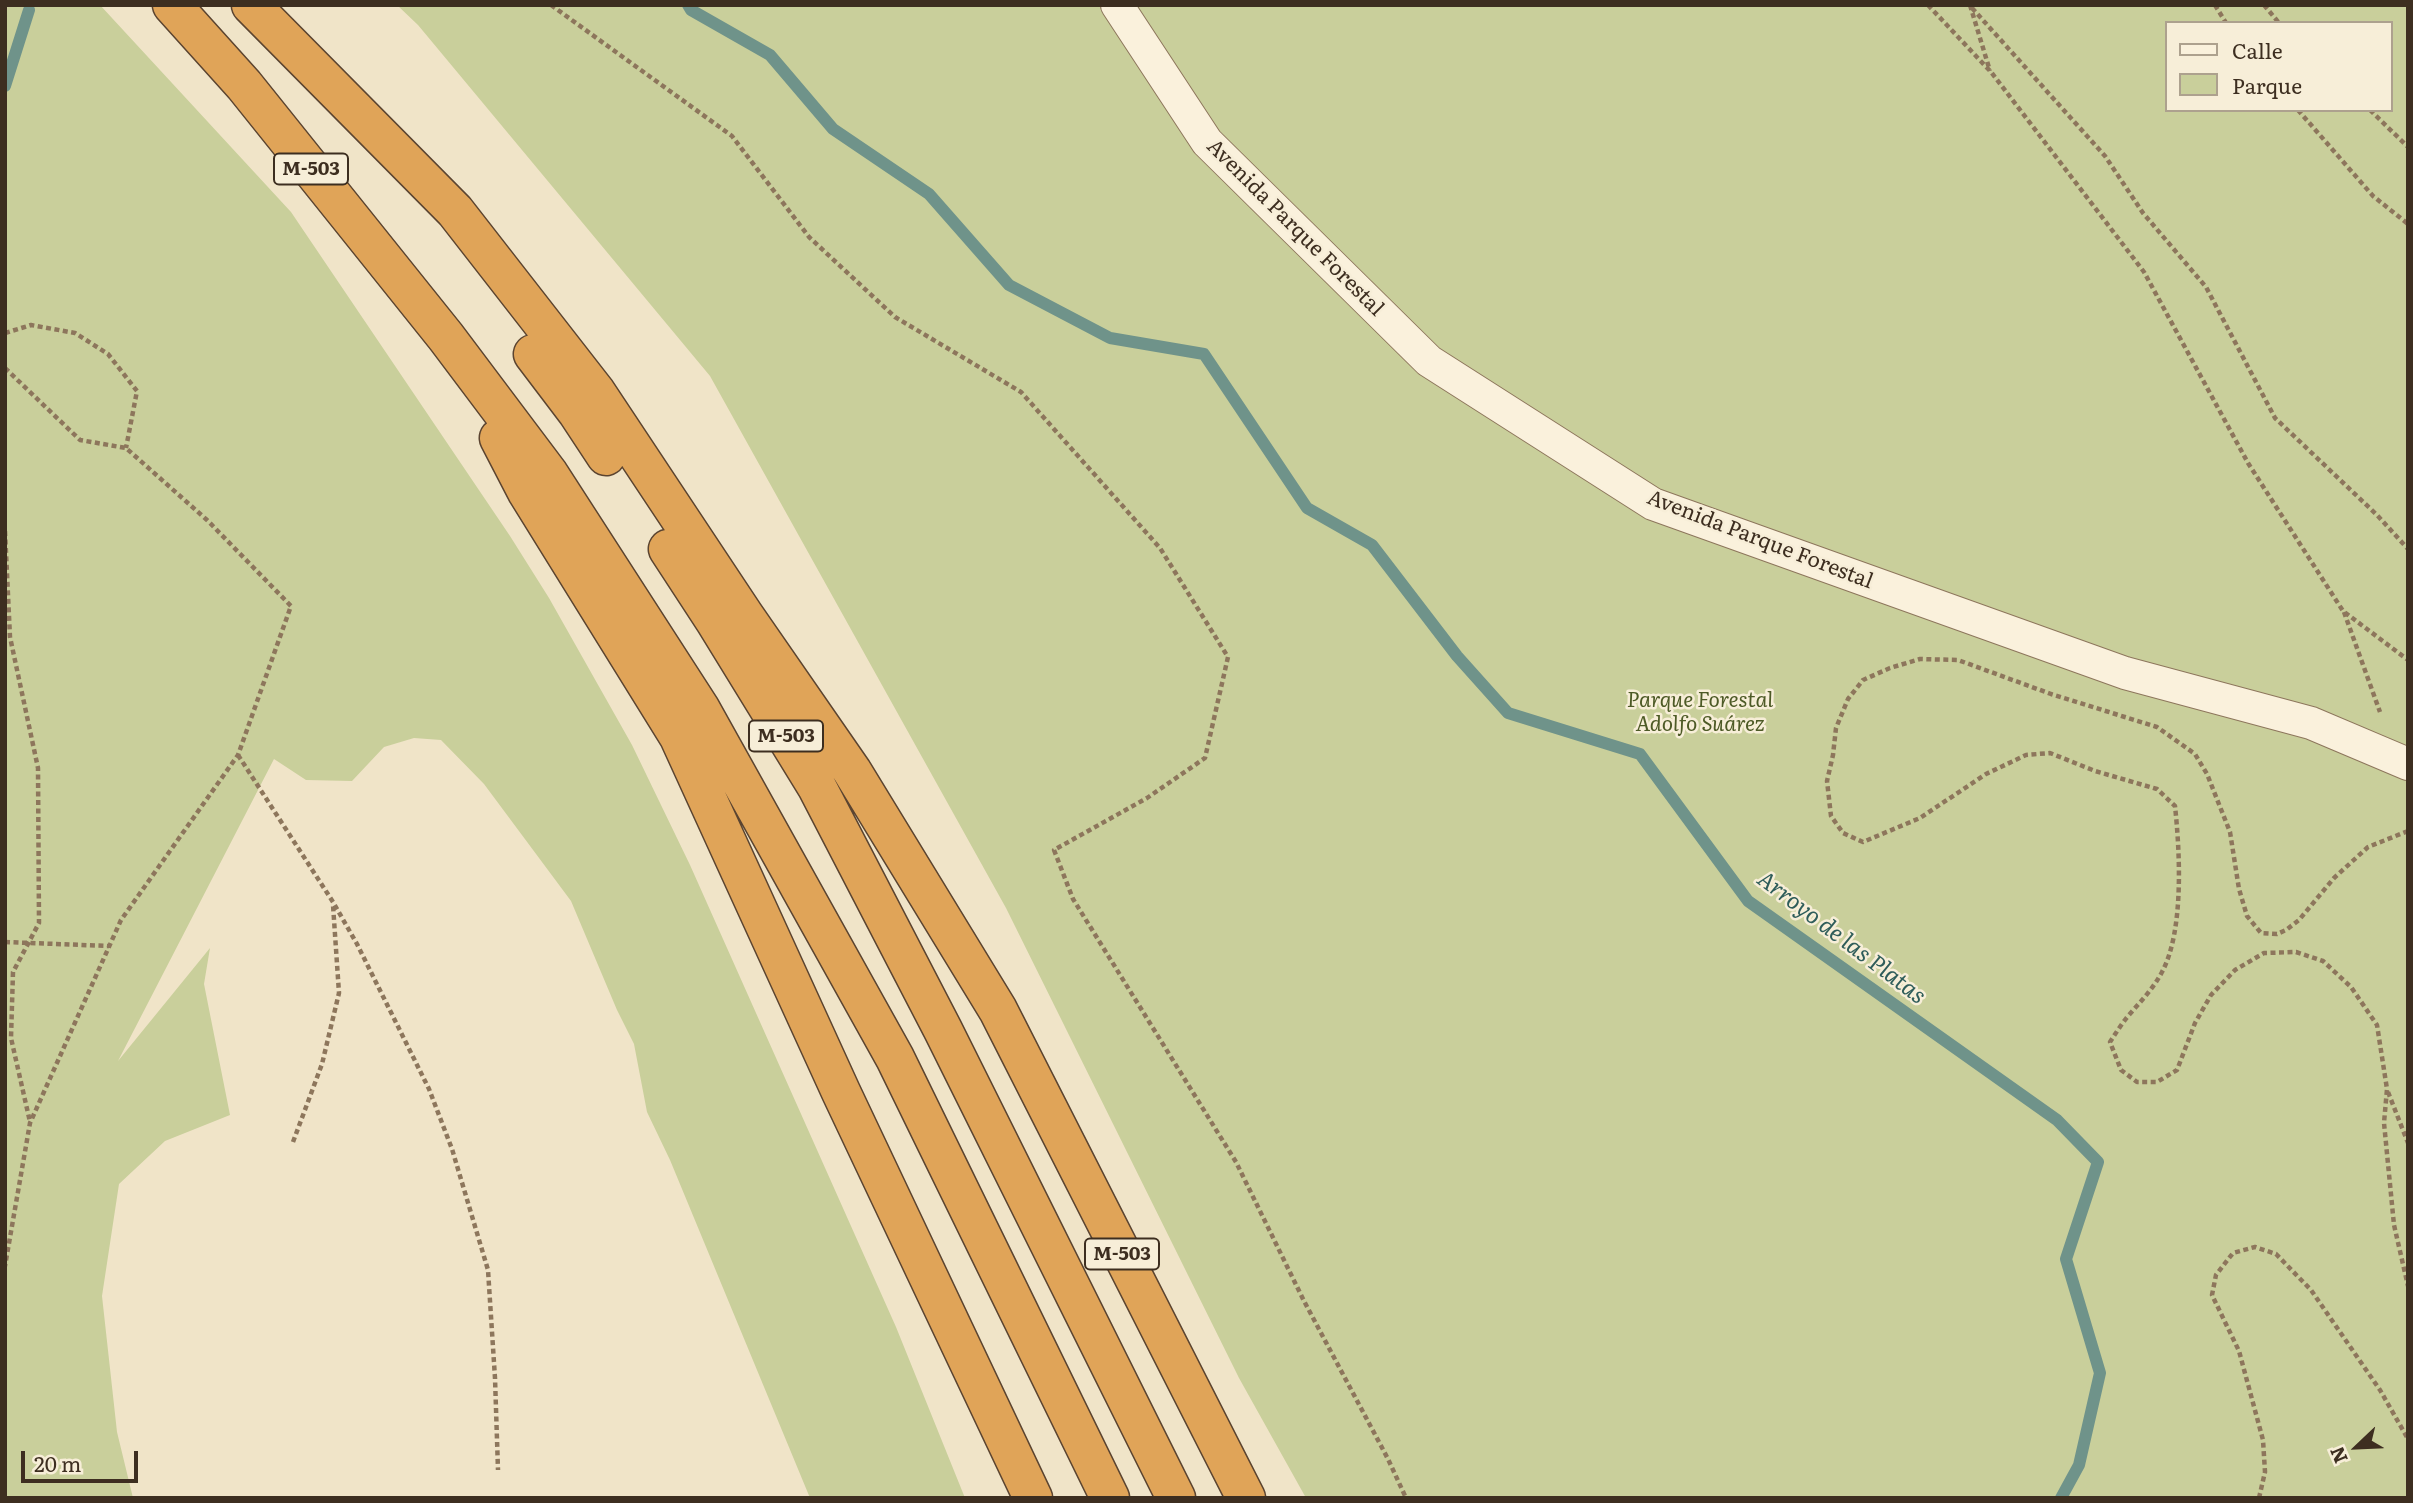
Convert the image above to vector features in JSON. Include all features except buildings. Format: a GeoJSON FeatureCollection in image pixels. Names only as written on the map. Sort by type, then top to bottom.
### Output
{"type":"FeatureCollection","features":[{"type":"Feature","properties":{"kind":"highway","name":"M-503"},"geometry":{"type":"LineString","coordinates":[[172,5],[244,85],[446,337],[549,474],[700,708],[895,1058],[1110,1498]]}},
{"type":"Feature","properties":{"kind":"highway","name":"M-503"},"geometry":{"type":"LineString","coordinates":[[251,5],[455,211],[596,392],[744,615],[852,771],[998,1010],[1246,1498]]}},
{"type":"Feature","properties":{"kind":"highway","name":"M-503"},"geometry":{"type":"LineString","coordinates":[[286,42],[435,224],[577,412],[737,657],[817,787],[943,1030],[1176,1498]]}},
{"type":"Feature","properties":{"kind":"highway","name":"M-503"},"geometry":{"type":"LineString","coordinates":[[446,337],[527,492],[679,737],[841,1092],[1033,1498]]}},
{"type":"Feature","properties":{"kind":"street","name":"Avenida Parque Forestal"},"geometry":{"type":"LineString","coordinates":[[1117,5],[1207,142],[1429,361],[1653,504],[2125,673],[2311,723],[2402,762]]}},
{"type":"Feature","properties":{"kind":"path"},"geometry":{"type":"LineString","coordinates":[[551,5],[732,136],[809,237],[895,317],[1021,392],[1160,548],[1228,657],[1205,758],[1147,798],[1054,850],[1073,899],[1236,1162],[1406,1498]]}},
{"type":"Feature","properties":{"kind":"path"},"geometry":{"type":"LineString","coordinates":[[1928,5],[1991,72],[2144,272],[2248,463],[2343,611],[2402,762]]}},
{"type":"Feature","properties":{"kind":"path"},"geometry":{"type":"LineString","coordinates":[[2215,5],[2226,21]]}},
{"type":"Feature","properties":{"kind":"path"},"geometry":{"type":"LineString","coordinates":[[2264,5],[2277,21]]}},
{"type":"Feature","properties":{"kind":"path"},"geometry":{"type":"LineString","coordinates":[[1971,7],[1991,72]]}},
{"type":"Feature","properties":{"kind":"path"},"geometry":{"type":"LineString","coordinates":[[1971,7],[2105,156],[2143,213],[2206,288],[2275,418],[2408,548]]}},
{"type":"Feature","properties":{"kind":"path"},"geometry":{"type":"LineString","coordinates":[[2300,112],[2373,196],[2408,224]]}},
{"type":"Feature","properties":{"kind":"path"},"geometry":{"type":"LineString","coordinates":[[2372,112],[2408,147]]}},
{"type":"Feature","properties":{"kind":"path"},"geometry":{"type":"LineString","coordinates":[[5,333],[31,325],[75,332],[108,354],[138,391],[126,448]]}},
{"type":"Feature","properties":{"kind":"path"},"geometry":{"type":"LineString","coordinates":[[5,368],[80,440],[126,448],[207,520],[291,606],[238,755],[121,920],[30,1123],[5,1266]]}},
{"type":"Feature","properties":{"kind":"path"},"geometry":{"type":"LineString","coordinates":[[5,531],[10,637],[38,768],[39,923],[13,972],[10,1038],[30,1123]]}},
{"type":"Feature","properties":{"kind":"path"},"geometry":{"type":"LineString","coordinates":[[2343,611],[2408,660]]}},
{"type":"Feature","properties":{"kind":"path"},"geometry":{"type":"LineString","coordinates":[[2408,831],[2368,847],[2334,878],[2299,920],[2286,930],[2277,934],[2261,933],[2247,916],[2239,889],[2230,832],[2207,774],[2195,754],[2157,727],[2051,694],[1958,660],[1920,659],[1863,680],[1848,698],[1836,728],[1827,781],[1831,816],[1843,834],[1863,842],[1920,818],[1986,775],[2026,755],[2049,753],[2095,771],[2157,789],[2175,806],[2178,830],[2177,923],[2163,971],[2110,1042],[2121,1070],[2137,1083],[2157,1082],[2177,1070],[2190,1036],[2211,995],[2235,970],[2264,953],[2296,952],[2323,961],[2351,987],[2377,1025],[2387,1090],[2408,1143]]}},
{"type":"Feature","properties":{"kind":"path"},"geometry":{"type":"LineString","coordinates":[[238,755],[333,902],[356,944],[429,1089],[452,1149],[488,1270],[498,1470]]}},
{"type":"Feature","properties":{"kind":"path"},"geometry":{"type":"LineString","coordinates":[[293,1142],[322,1065],[339,993],[333,902]]}},
{"type":"Feature","properties":{"kind":"path"},"geometry":{"type":"LineString","coordinates":[[5,942],[109,946]]}},
{"type":"Feature","properties":{"kind":"path"},"geometry":{"type":"LineString","coordinates":[[2387,1090],[2384,1123],[2394,1225],[2408,1286]]}},
{"type":"Feature","properties":{"kind":"path"},"geometry":{"type":"LineString","coordinates":[[2259,1498],[2265,1472],[2263,1440],[2239,1351],[2212,1295],[2216,1275],[2233,1253],[2255,1247],[2276,1254],[2311,1290],[2372,1379],[2408,1439]]}},
{"type":"Feature","properties":{"kind":"green space"},"geometry":{"type":"Polygon","coordinates":[[[5,5],[100,5],[291,212],[510,536],[549,598],[632,745],[690,865],[896,1327],[965,1498],[810,1498],[670,1160],[647,1112],[634,1044],[571,901],[484,784],[441,740],[414,738],[384,747],[352,781],[306,780],[274,759],[118,1061],[210,948],[204,984],[230,1115],[165,1141],[119,1184],[102,1296],[117,1432],[133,1498],[5,1498],[5,5]]]}},
{"type":"Feature","properties":{"kind":"green space","name":"Parque Forestal Adolfo Suárez"},"geometry":{"type":"Polygon","coordinates":[[[397,5],[2408,5],[2408,1498],[1306,1498],[1239,1378],[1006,908],[710,376],[418,25],[397,5]]]}},
{"type":"Feature","properties":{"kind":"waterway","name":"Arroyo de las Platas"},"geometry":{"type":"LineString","coordinates":[[688,5],[691,10],[770,55],[833,129],[929,194],[1009,285],[1110,338],[1204,354],[1307,508],[1372,545],[1457,656],[1508,713],[1640,754],[1748,901],[2057,1120],[2098,1162],[2066,1259],[2100,1373],[2079,1465],[2061,1498]]}},
{"type":"Feature","properties":{"kind":"waterway"},"geometry":{"type":"LineString","coordinates":[[5,86],[29,10]]}}]}
